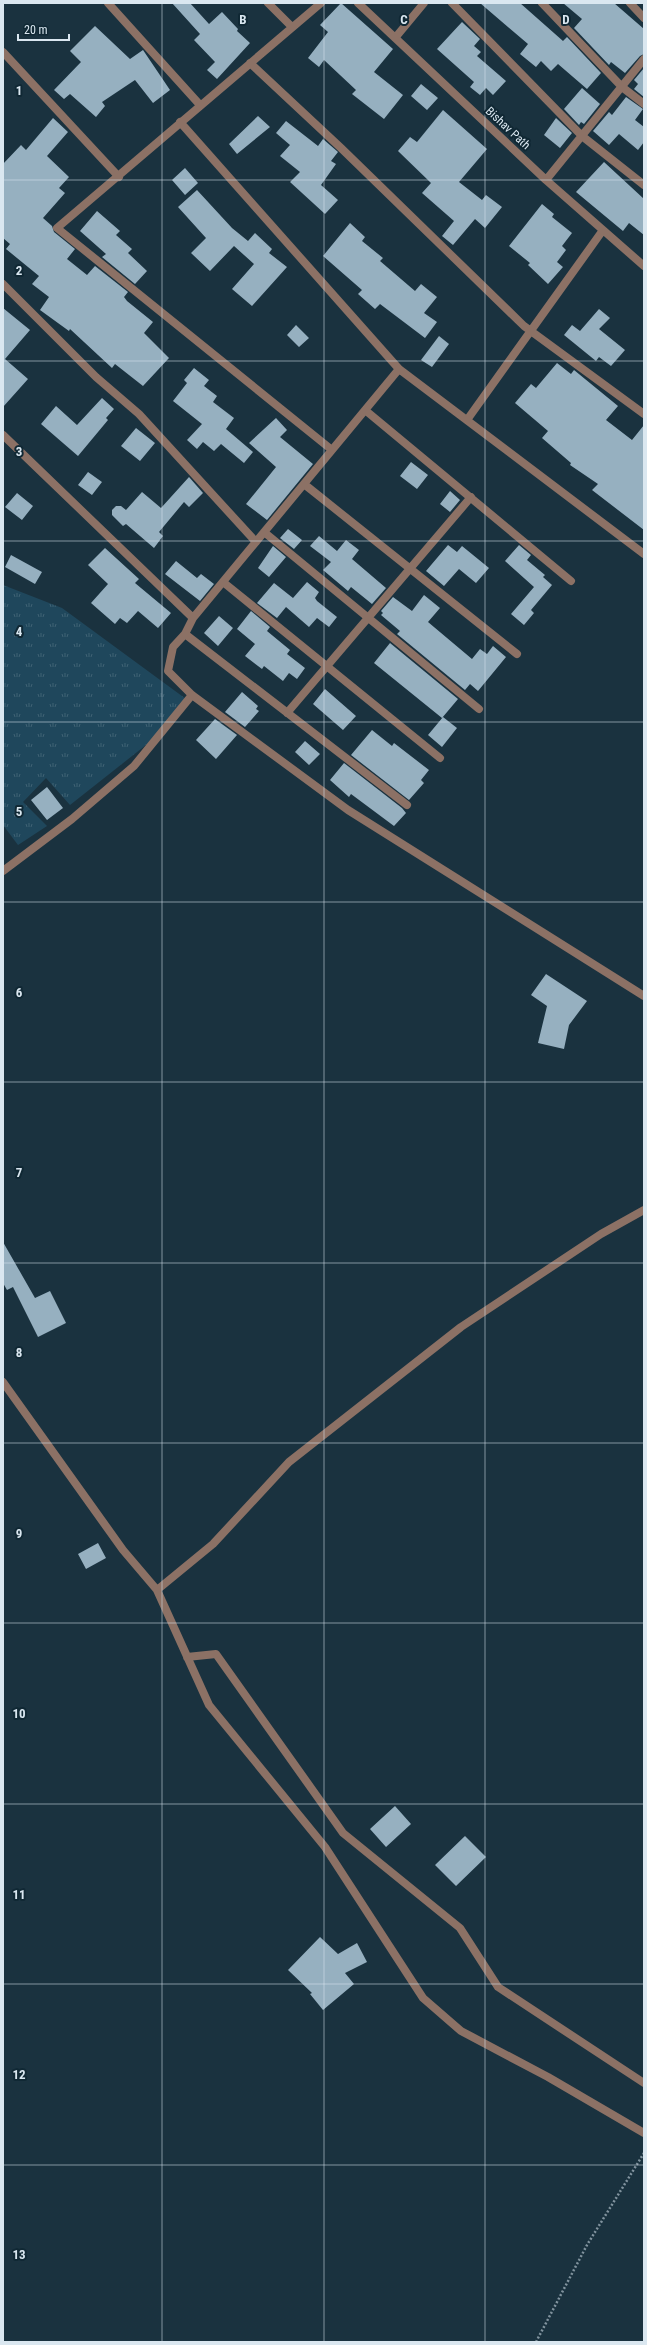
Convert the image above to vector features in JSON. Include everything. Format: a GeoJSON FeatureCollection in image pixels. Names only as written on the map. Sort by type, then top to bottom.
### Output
{"type":"FeatureCollection","features":[{"type":"Feature","properties":{"kind":"street"},"geometry":{"type":"LineString","coordinates":[[108,3],[200,105]]}},
{"type":"Feature","properties":{"kind":"street"},"geometry":{"type":"LineString","coordinates":[[268,3],[292,27]]}},
{"type":"Feature","properties":{"kind":"street"},"geometry":{"type":"LineString","coordinates":[[321,3],[180,122],[119,177],[57,228],[332,450]]}},
{"type":"Feature","properties":{"kind":"street","name":"Bishav Path"},"geometry":{"type":"LineString","coordinates":[[358,3],[546,180],[644,266]]}},
{"type":"Feature","properties":{"kind":"street"},"geometry":{"type":"LineString","coordinates":[[394,38],[424,3]]}},
{"type":"Feature","properties":{"kind":"street"},"geometry":{"type":"LineString","coordinates":[[452,3],[582,136],[644,185]]}},
{"type":"Feature","properties":{"kind":"street"},"geometry":{"type":"LineString","coordinates":[[542,3],[622,87],[644,104]]}},
{"type":"Feature","properties":{"kind":"street"},"geometry":{"type":"LineString","coordinates":[[630,3],[644,18]]}},
{"type":"Feature","properties":{"kind":"street"},"geometry":{"type":"LineString","coordinates":[[3,52],[119,177]]}},
{"type":"Feature","properties":{"kind":"street"},"geometry":{"type":"LineString","coordinates":[[546,180],[644,60]]}},
{"type":"Feature","properties":{"kind":"street"},"geometry":{"type":"LineString","coordinates":[[250,63],[531,331],[644,414]]}},
{"type":"Feature","properties":{"kind":"street"},"geometry":{"type":"LineString","coordinates":[[180,122],[399,369],[644,554]]}},
{"type":"Feature","properties":{"kind":"street"},"geometry":{"type":"LineString","coordinates":[[467,420],[603,230]]}},
{"type":"Feature","properties":{"kind":"street"},"geometry":{"type":"LineString","coordinates":[[3,284],[96,377],[140,414],[256,542]]}},
{"type":"Feature","properties":{"kind":"street"},"geometry":{"type":"LineString","coordinates":[[399,369],[193,618],[185,634],[173,647],[168,671],[192,695],[348,810],[644,996]]}},
{"type":"Feature","properties":{"kind":"street"},"geometry":{"type":"LineString","coordinates":[[365,410],[571,581]]}},
{"type":"Feature","properties":{"kind":"street"},"geometry":{"type":"LineString","coordinates":[[3,435],[193,618]]}},
{"type":"Feature","properties":{"kind":"street"},"geometry":{"type":"LineString","coordinates":[[304,484],[409,570],[517,654]]}},
{"type":"Feature","properties":{"kind":"street"},"geometry":{"type":"LineString","coordinates":[[288,713],[471,497]]}},
{"type":"Feature","properties":{"kind":"street"},"geometry":{"type":"LineString","coordinates":[[264,532],[479,709]]}},
{"type":"Feature","properties":{"kind":"street"},"geometry":{"type":"LineString","coordinates":[[223,582],[440,758]]}},
{"type":"Feature","properties":{"kind":"street"},"geometry":{"type":"LineString","coordinates":[[185,634],[407,805]]}},
{"type":"Feature","properties":{"kind":"street"},"geometry":{"type":"LineString","coordinates":[[3,871],[72,818],[134,766],[192,695]]}},
{"type":"Feature","properties":{"kind":"street"},"geometry":{"type":"LineString","coordinates":[[157,1590],[213,1544],[289,1462],[455,1332],[601,1234],[644,1210]]}},
{"type":"Feature","properties":{"kind":"street"},"geometry":{"type":"LineString","coordinates":[[3,1382],[123,1550],[157,1590],[209,1705],[326,1847],[423,1998],[461,2031],[548,2077],[644,2133]]}},
{"type":"Feature","properties":{"kind":"street"},"geometry":{"type":"LineString","coordinates":[[187,1657],[216,1654],[343,1833],[460,1928],[498,1987],[644,2083]]}},
{"type":"Feature","properties":{"kind":"path"},"geometry":{"type":"LineString","coordinates":[[536,2342],[587,2245],[644,2153]]}},
{"type":"Feature","properties":{"kind":"green space"},"geometry":{"type":"Polygon","coordinates":[[[3,585],[62,608],[186,699],[151,741],[70,805],[46,778],[23,802],[47,826],[18,845],[3,825],[3,585]]]}},
{"type":"Feature","properties":{"kind":"building"},"geometry":{"type":"Polygon","coordinates":[[[172,3],[190,3],[209,24],[222,12],[238,29],[237,31],[250,43],[217,79],[207,70],[215,62],[194,40],[200,34],[172,3]]]}},
{"type":"Feature","properties":{"kind":"building"},"geometry":{"type":"Polygon","coordinates":[[[341,3],[393,49],[374,72],[403,95],[384,119],[352,94],[356,90],[324,60],[319,67],[308,58],[328,32],[320,25],[341,3]]]}},
{"type":"Feature","properties":{"kind":"building"},"geometry":{"type":"Polygon","coordinates":[[[480,3],[520,3],[563,41],[567,37],[601,73],[587,89],[558,64],[551,71],[541,61],[536,67],[520,54],[528,44],[480,3]]]}},
{"type":"Feature","properties":{"kind":"building"},"geometry":{"type":"Polygon","coordinates":[[[563,3],[614,3],[644,29],[644,54],[640,56],[625,73],[611,62],[609,65],[574,28],[582,19],[563,3]]]}},
{"type":"Feature","properties":{"kind":"building"},"geometry":{"type":"Polygon","coordinates":[[[462,22],[480,39],[474,46],[481,52],[477,56],[506,81],[493,95],[486,88],[480,95],[470,87],[474,82],[437,49],[462,22]]]}},
{"type":"Feature","properties":{"kind":"building"},"geometry":{"type":"Polygon","coordinates":[[[95,26],[130,59],[143,50],[170,90],[153,103],[135,80],[102,102],[105,106],[96,117],[70,94],[64,99],[54,90],[81,62],[70,51],[95,26]]]}},
{"type":"Feature","properties":{"kind":"building"},"geometry":{"type":"Polygon","coordinates":[[[644,68],[644,97],[634,89],[638,84],[634,80],[644,68]]]}},
{"type":"Feature","properties":{"kind":"building"},"geometry":{"type":"Polygon","coordinates":[[[421,84],[438,98],[427,110],[411,96],[421,84]]]}},
{"type":"Feature","properties":{"kind":"building"},"geometry":{"type":"Polygon","coordinates":[[[582,88],[600,104],[584,124],[581,122],[579,125],[564,109],[582,88]]]}},
{"type":"Feature","properties":{"kind":"building"},"geometry":{"type":"Polygon","coordinates":[[[626,97],[643,109],[635,120],[644,127],[644,142],[638,150],[619,134],[609,145],[593,131],[609,112],[612,115],[626,97]]]}},
{"type":"Feature","properties":{"kind":"building"},"geometry":{"type":"Polygon","coordinates":[[[443,110],[487,149],[459,182],[482,200],[486,195],[502,207],[485,228],[475,219],[453,245],[442,236],[454,221],[422,193],[431,183],[398,151],[410,137],[417,142],[443,110]]]}},
{"type":"Feature","properties":{"kind":"building"},"geometry":{"type":"Polygon","coordinates":[[[258,116],[270,127],[237,154],[229,144],[258,116]]]}},
{"type":"Feature","properties":{"kind":"building"},"geometry":{"type":"Polygon","coordinates":[[[53,118],[68,132],[47,156],[69,177],[59,188],[65,193],[43,218],[52,226],[54,232],[75,249],[67,259],[87,275],[95,266],[128,292],[124,297],[127,301],[153,322],[144,333],[169,358],[143,386],[115,364],[112,368],[70,329],[69,331],[40,310],[49,297],[32,284],[39,276],[6,249],[10,244],[3,238],[3,164],[21,145],[26,150],[53,118]]]}},
{"type":"Feature","properties":{"kind":"building"},"geometry":{"type":"Polygon","coordinates":[[[556,118],[572,133],[560,148],[544,135],[556,118]]]}},
{"type":"Feature","properties":{"kind":"building"},"geometry":{"type":"Polygon","coordinates":[[[286,121],[318,146],[323,139],[338,152],[331,161],[336,164],[321,185],[338,200],[325,214],[290,182],[300,172],[280,156],[290,145],[276,133],[286,121]]]}},
{"type":"Feature","properties":{"kind":"building"},"geometry":{"type":"Polygon","coordinates":[[[604,162],[644,199],[644,235],[629,223],[623,231],[576,192],[604,162]]]}},
{"type":"Feature","properties":{"kind":"building"},"geometry":{"type":"Polygon","coordinates":[[[185,168],[198,183],[185,195],[172,180],[185,168]]]}},
{"type":"Feature","properties":{"kind":"building"},"geometry":{"type":"Polygon","coordinates":[[[197,190],[232,228],[248,241],[255,233],[272,249],[269,253],[287,267],[252,306],[232,289],[254,264],[234,246],[210,271],[191,253],[206,238],[178,207],[197,190]]]}},
{"type":"Feature","properties":{"kind":"building"},"geometry":{"type":"Polygon","coordinates":[[[542,204],[554,214],[552,217],[572,233],[562,246],[566,250],[557,262],[563,267],[548,284],[528,265],[530,263],[509,246],[542,204]]]}},
{"type":"Feature","properties":{"kind":"building"},"geometry":{"type":"Polygon","coordinates":[[[97,211],[120,231],[116,235],[132,249],[128,253],[147,271],[135,284],[102,257],[106,254],[80,231],[97,211]]]}},
{"type":"Feature","properties":{"kind":"building"},"geometry":{"type":"Polygon","coordinates":[[[350,223],[365,237],[362,241],[383,258],[380,261],[415,291],[421,284],[437,297],[424,313],[437,322],[425,338],[380,304],[375,309],[358,294],[362,290],[323,256],[350,223]]]}},
{"type":"Feature","properties":{"kind":"building"},"geometry":{"type":"Polygon","coordinates":[[[3,308],[30,330],[5,359],[28,379],[3,407],[3,308]]]}},
{"type":"Feature","properties":{"kind":"building"},"geometry":{"type":"Polygon","coordinates":[[[599,309],[610,318],[599,329],[625,350],[611,366],[599,357],[596,361],[564,335],[572,325],[580,331],[599,309]]]}},
{"type":"Feature","properties":{"kind":"building"},"geometry":{"type":"Polygon","coordinates":[[[296,325],[309,338],[299,347],[287,335],[296,325]]]}},
{"type":"Feature","properties":{"kind":"building"},"geometry":{"type":"Polygon","coordinates":[[[439,336],[449,344],[432,367],[421,360],[439,336]]]}},
{"type":"Feature","properties":{"kind":"building"},"geometry":{"type":"Polygon","coordinates":[[[557,363],[571,374],[574,370],[618,406],[606,420],[632,440],[644,425],[644,530],[592,490],[598,484],[570,465],[571,463],[542,438],[548,431],[515,403],[531,384],[536,388],[557,363]]]}},
{"type":"Feature","properties":{"kind":"building"},"geometry":{"type":"Polygon","coordinates":[[[194,368],[209,380],[204,386],[217,396],[213,402],[234,418],[226,429],[253,452],[244,463],[221,444],[214,451],[203,442],[197,449],[187,440],[202,424],[173,401],[187,383],[184,380],[194,368]]]}},
{"type":"Feature","properties":{"kind":"building"},"geometry":{"type":"Polygon","coordinates":[[[102,398],[114,409],[106,418],[108,420],[78,456],[41,424],[56,406],[77,425],[102,398]]]}},
{"type":"Feature","properties":{"kind":"building"},"geometry":{"type":"Polygon","coordinates":[[[276,418],[287,430],[280,437],[313,464],[267,520],[246,504],[276,467],[249,443],[276,418]]]}},
{"type":"Feature","properties":{"kind":"building"},"geometry":{"type":"Polygon","coordinates":[[[136,428],[155,443],[140,461],[121,446],[136,428]]]}},
{"type":"Feature","properties":{"kind":"building"},"geometry":{"type":"Polygon","coordinates":[[[411,462],[428,475],[417,489],[400,476],[411,462]]]}},
{"type":"Feature","properties":{"kind":"building"},"geometry":{"type":"Polygon","coordinates":[[[88,472],[102,482],[92,495],[78,485],[88,472]]]}},
{"type":"Feature","properties":{"kind":"building"},"geometry":{"type":"Polygon","coordinates":[[[189,477],[203,493],[189,507],[184,502],[159,532],[163,536],[154,548],[126,524],[123,526],[112,515],[112,510],[116,506],[121,506],[126,510],[142,492],[161,508],[189,477]]]}},
{"type":"Feature","properties":{"kind":"building"},"geometry":{"type":"Polygon","coordinates":[[[450,491],[460,500],[450,512],[440,504],[450,491]]]}},
{"type":"Feature","properties":{"kind":"building"},"geometry":{"type":"Polygon","coordinates":[[[17,493],[33,506],[22,520],[5,507],[17,493]]]}},
{"type":"Feature","properties":{"kind":"building"},"geometry":{"type":"Polygon","coordinates":[[[288,529],[302,540],[294,549],[280,538],[288,529]]]}},
{"type":"Feature","properties":{"kind":"building"},"geometry":{"type":"Polygon","coordinates":[[[319,536],[337,551],[346,540],[359,550],[352,559],[386,588],[372,604],[351,587],[348,591],[323,570],[331,562],[310,546],[319,536]]]}},
{"type":"Feature","properties":{"kind":"building"},"geometry":{"type":"Polygon","coordinates":[[[448,545],[457,552],[462,546],[489,568],[476,583],[459,569],[444,586],[426,571],[448,545]]]}},
{"type":"Feature","properties":{"kind":"building"},"geometry":{"type":"Polygon","coordinates":[[[519,545],[531,555],[527,560],[545,575],[543,577],[552,585],[531,610],[534,613],[524,625],[511,614],[534,587],[505,561],[519,545]]]}},
{"type":"Feature","properties":{"kind":"building"},"geometry":{"type":"Polygon","coordinates":[[[273,546],[286,557],[269,577],[258,568],[273,546]]]}},
{"type":"Feature","properties":{"kind":"building"},"geometry":{"type":"Polygon","coordinates":[[[105,548],[139,579],[135,583],[171,613],[158,628],[138,611],[127,623],[120,618],[115,624],[91,603],[108,584],[88,565],[105,548]]]}},
{"type":"Feature","properties":{"kind":"building"},"geometry":{"type":"Polygon","coordinates":[[[11,555],[42,572],[35,584],[5,567],[11,555]]]}},
{"type":"Feature","properties":{"kind":"building"},"geometry":{"type":"Polygon","coordinates":[[[176,561],[197,578],[201,574],[214,584],[200,601],[165,574],[176,561]]]}},
{"type":"Feature","properties":{"kind":"building"},"geometry":{"type":"Polygon","coordinates":[[[307,582],[319,592],[315,598],[317,601],[337,617],[329,627],[317,618],[309,627],[286,607],[277,618],[257,603],[274,583],[293,598],[307,582]]]}},
{"type":"Feature","properties":{"kind":"building"},"geometry":{"type":"Polygon","coordinates":[[[424,595],[440,608],[428,622],[472,659],[480,649],[487,654],[493,646],[506,657],[478,691],[470,684],[465,690],[397,634],[400,631],[381,615],[383,613],[381,611],[393,597],[412,611],[424,595]]]}},
{"type":"Feature","properties":{"kind":"building"},"geometry":{"type":"Polygon","coordinates":[[[251,611],[270,627],[267,631],[290,650],[287,654],[305,668],[297,679],[289,673],[283,681],[264,666],[262,669],[245,656],[255,644],[237,629],[251,611]]]}},
{"type":"Feature","properties":{"kind":"building"},"geometry":{"type":"Polygon","coordinates":[[[219,616],[233,628],[218,646],[204,633],[219,616]]]}},
{"type":"Feature","properties":{"kind":"building"},"geometry":{"type":"Polygon","coordinates":[[[390,643],[458,699],[442,718],[374,663],[390,643]]]}},
{"type":"Feature","properties":{"kind":"building"},"geometry":{"type":"Polygon","coordinates":[[[325,689],[356,716],[343,730],[313,704],[325,689]]]}},
{"type":"Feature","properties":{"kind":"building"},"geometry":{"type":"Polygon","coordinates":[[[242,692],[258,706],[256,709],[259,711],[245,727],[225,712],[242,692]]]}},
{"type":"Feature","properties":{"kind":"building"},"geometry":{"type":"Polygon","coordinates":[[[443,717],[457,728],[442,747],[428,735],[443,717]]]}},
{"type":"Feature","properties":{"kind":"building"},"geometry":{"type":"Polygon","coordinates":[[[215,719],[237,735],[216,759],[196,740],[215,719]]]}},
{"type":"Feature","properties":{"kind":"building"},"geometry":{"type":"Polygon","coordinates":[[[372,730],[392,746],[394,743],[429,770],[421,780],[424,783],[409,800],[351,755],[372,730]]]}},
{"type":"Feature","properties":{"kind":"building"},"geometry":{"type":"Polygon","coordinates":[[[305,741],[320,754],[309,765],[295,752],[305,741]]]}},
{"type":"Feature","properties":{"kind":"building"},"geometry":{"type":"Polygon","coordinates":[[[344,763],[402,808],[406,813],[394,826],[351,794],[349,797],[330,780],[344,763]]]}},
{"type":"Feature","properties":{"kind":"building"},"geometry":{"type":"Polygon","coordinates":[[[47,787],[63,808],[47,820],[31,800],[47,787]]]}},
{"type":"Feature","properties":{"kind":"building"},"geometry":{"type":"Polygon","coordinates":[[[546,974],[587,1001],[569,1025],[564,1049],[538,1043],[547,1006],[531,995],[546,974]]]}},
{"type":"Feature","properties":{"kind":"building"},"geometry":{"type":"Polygon","coordinates":[[[3,1242],[35,1298],[50,1291],[66,1323],[38,1337],[13,1287],[7,1290],[3,1283],[3,1242]]]}},
{"type":"Feature","properties":{"kind":"building"},"geometry":{"type":"Polygon","coordinates":[[[98,1543],[106,1558],[86,1569],[78,1554],[98,1543]]]}},
{"type":"Feature","properties":{"kind":"building"},"geometry":{"type":"Polygon","coordinates":[[[395,1806],[411,1824],[386,1847],[370,1829],[395,1806]]]}},
{"type":"Feature","properties":{"kind":"building"},"geometry":{"type":"Polygon","coordinates":[[[465,1836],[486,1857],[456,1886],[435,1865],[465,1836]]]}},
{"type":"Feature","properties":{"kind":"building"},"geometry":{"type":"Polygon","coordinates":[[[320,1937],[338,1954],[357,1943],[367,1962],[345,1973],[354,1984],[323,2010],[310,1994],[312,1993],[288,1970],[320,1937]]]}}]}
